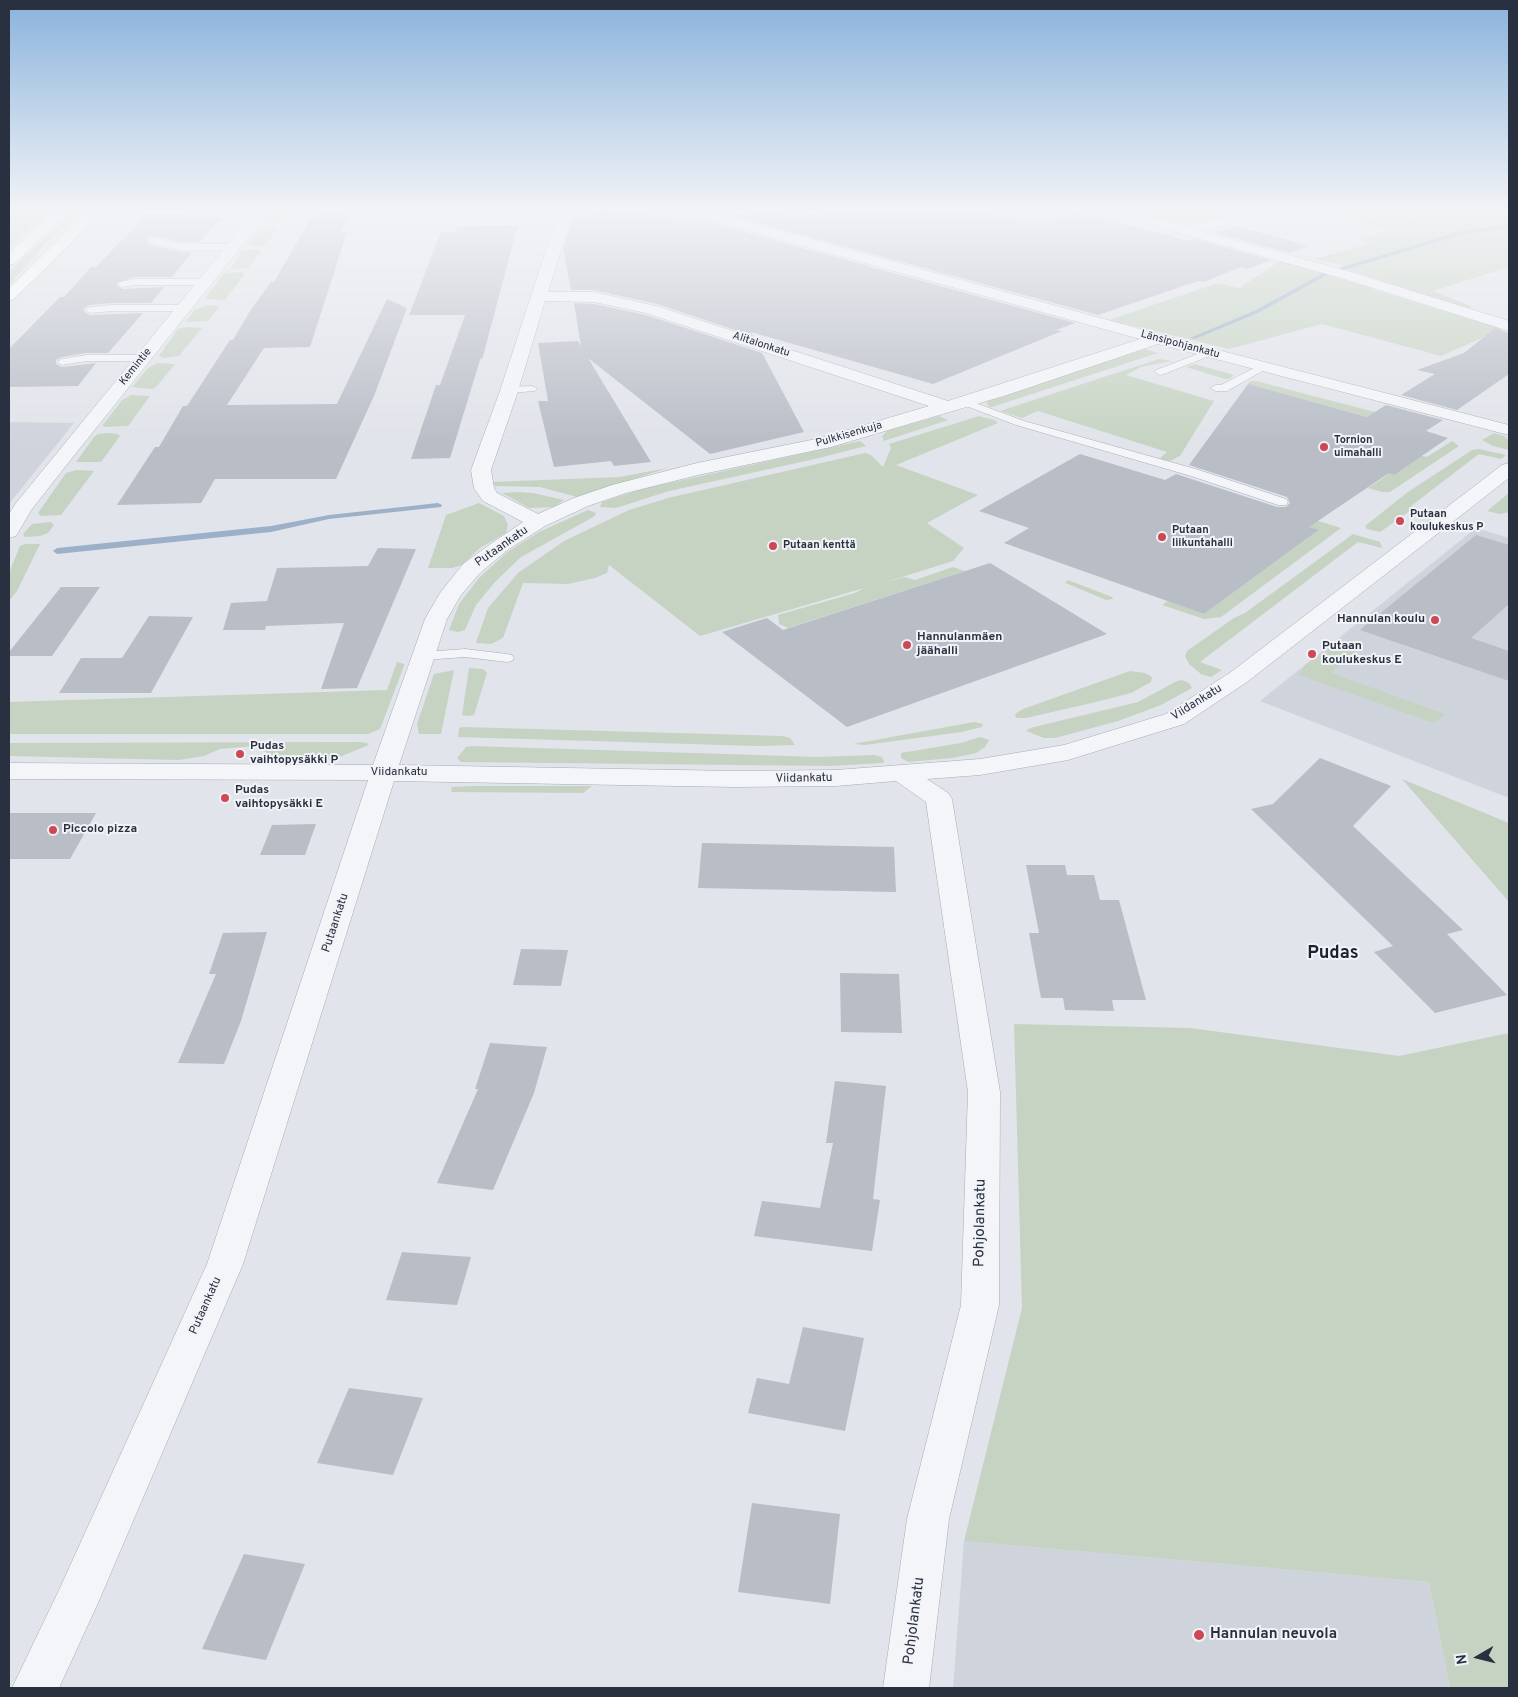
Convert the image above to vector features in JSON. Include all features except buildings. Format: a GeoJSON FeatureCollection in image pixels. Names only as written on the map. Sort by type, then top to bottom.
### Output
{"type":"FeatureCollection","features":[{"type":"Feature","properties":{"kind":"highway"},"geometry":{"type":"LineString","coordinates":[[9,296],[19,286]]}},
{"type":"Feature","properties":{"kind":"street","name":"Kemintie"},"geometry":{"type":"LineString","coordinates":[[9,532],[23,507],[201,286]]}},
{"type":"Feature","properties":{"kind":"street","name":"Putaankatu"},"geometry":{"type":"LineString","coordinates":[[35,1688],[76,1603],[225,1264],[385,774],[394,740],[436,619],[451,593],[471,569],[499,547],[538,522],[490,497],[484,488],[481,470],[542,286]]}},
{"type":"Feature","properties":{"kind":"street","name":"Länsipohjankatu"},"geometry":{"type":"LineString","coordinates":[[966,286],[1208,353],[1509,430]]}},
{"type":"Feature","properties":{"kind":"street"},"geometry":{"type":"LineString","coordinates":[[1382,286],[1509,326]]}},
{"type":"Feature","properties":{"kind":"street","name":"Alitalonkatu"},"geometry":{"type":"LineString","coordinates":[[539,296],[594,297],[650,309],[957,405]]}},
{"type":"Feature","properties":{"kind":"street","name":"Pulkkisenkuja"},"geometry":{"type":"LineString","coordinates":[[538,522],[581,502],[627,487],[697,469],[824,443],[957,405],[1158,339]]}},
{"type":"Feature","properties":{"kind":"street","name":"Viidankatu"},"geometry":{"type":"LineString","coordinates":[[9,772],[385,774],[736,779],[836,778],[980,767],[1068,752],[1175,719],[1239,677],[1509,469]]}},
{"type":"Feature","properties":{"kind":"street","name":"Pohjolankatu"},"geometry":{"type":"LineString","coordinates":[[902,773],[939,799],[984,1092],[980,1305],[928,1519],[906,1688]]}},
{"type":"Feature","properties":{"kind":"lane"},"geometry":{"type":"LineString","coordinates":[[90,310],[112,308],[184,308]]}},
{"type":"Feature","properties":{"kind":"lane"},"geometry":{"type":"LineString","coordinates":[[1160,372],[1208,353]]}},
{"type":"Feature","properties":{"kind":"lane"},"geometry":{"type":"LineString","coordinates":[[62,362],[86,358],[143,358]]}},
{"type":"Feature","properties":{"kind":"lane"},"geometry":{"type":"LineString","coordinates":[[1216,388],[1223,389],[1262,367]]}},
{"type":"Feature","properties":{"kind":"lane"},"geometry":{"type":"LineString","coordinates":[[509,390],[531,389]]}},
{"type":"Feature","properties":{"kind":"lane"},"geometry":{"type":"LineString","coordinates":[[957,405],[985,411],[1196,474],[1282,502]]}},
{"type":"Feature","properties":{"kind":"lane"},"geometry":{"type":"LineString","coordinates":[[424,656],[465,653],[507,658]]}},
{"type":"Feature","properties":{"kind":"shaded area"},"geometry":{"type":"Polygon","coordinates":[[[9,422],[74,423],[9,504],[9,422]]]}},
{"type":"Feature","properties":{"kind":"shaded area","name":"Hannulan koulu"},"geometry":{"type":"Polygon","coordinates":[[[1476,528],[1509,538],[1509,798],[1260,701],[1476,528]]]}},
{"type":"Feature","properties":{"kind":"shaded area","name":"Hannulan neuvola"},"geometry":{"type":"Polygon","coordinates":[[[964,1541],[1429,1582],[1450,1688],[953,1688],[964,1541]]]}},
{"type":"Feature","properties":{"kind":"green space"},"geometry":{"type":"Polygon","coordinates":[[[214,286],[236,286],[225,300],[205,299],[214,286]]]}},
{"type":"Feature","properties":{"kind":"green space"},"geometry":{"type":"Polygon","coordinates":[[[1209,286],[1239,288],[1242,286],[1367,286],[1502,329],[1441,356],[1322,324],[1229,349],[1109,320],[1209,286]]]}},
{"type":"Feature","properties":{"kind":"green space"},"geometry":{"type":"Polygon","coordinates":[[[1398,286],[1448,286],[1433,291],[1473,307],[1469,308],[1398,286]]]}},
{"type":"Feature","properties":{"kind":"green space"},"geometry":{"type":"Polygon","coordinates":[[[207,305],[220,306],[208,321],[186,322],[194,310],[207,305]]]}},
{"type":"Feature","properties":{"kind":"green space"},"geometry":{"type":"Polygon","coordinates":[[[186,327],[202,328],[179,356],[164,358],[159,356],[178,329],[186,327]]]}},
{"type":"Feature","properties":{"kind":"green space"},"geometry":{"type":"Polygon","coordinates":[[[1145,349],[1158,353],[992,407],[989,407],[986,401],[1145,349]]]}},
{"type":"Feature","properties":{"kind":"green space"},"geometry":{"type":"Polygon","coordinates":[[[1159,359],[1172,361],[1141,367],[1126,375],[1214,401],[1180,456],[1170,461],[1159,459],[1167,452],[1038,411],[1022,418],[1000,411],[1159,359]]]}},
{"type":"Feature","properties":{"kind":"green space"},"geometry":{"type":"Polygon","coordinates":[[[157,363],[175,364],[153,389],[132,387],[148,368],[157,363]]]}},
{"type":"Feature","properties":{"kind":"green space"},"geometry":{"type":"Polygon","coordinates":[[[1195,364],[1234,375],[1229,379],[1225,379],[1186,367],[1195,364]]]}},
{"type":"Feature","properties":{"kind":"green space"},"geometry":{"type":"Polygon","coordinates":[[[1251,381],[1398,418],[1393,424],[1247,384],[1251,381]]]}},
{"type":"Feature","properties":{"kind":"green space"},"geometry":{"type":"Polygon","coordinates":[[[131,395],[150,396],[128,426],[102,426],[122,400],[131,395]]]}},
{"type":"Feature","properties":{"kind":"green space"},"geometry":{"type":"Polygon","coordinates":[[[939,416],[948,420],[884,441],[882,436],[887,431],[939,416]]]}},
{"type":"Feature","properties":{"kind":"green space","name":"Putaan kenttä"},"geometry":{"type":"Polygon","coordinates":[[[979,416],[995,420],[998,423],[896,465],[978,495],[927,523],[964,548],[953,561],[883,583],[905,577],[915,580],[953,567],[965,571],[788,628],[779,624],[778,615],[855,593],[864,588],[700,636],[609,565],[607,573],[595,578],[568,584],[523,583],[503,638],[491,644],[476,643],[488,608],[518,573],[564,541],[629,510],[668,498],[865,453],[871,455],[883,467],[891,448],[889,444],[979,416]]]}},
{"type":"Feature","properties":{"kind":"green space"},"geometry":{"type":"Polygon","coordinates":[[[108,433],[120,436],[101,462],[76,462],[94,437],[98,434],[108,433]]]}},
{"type":"Feature","properties":{"kind":"green space"},"geometry":{"type":"Polygon","coordinates":[[[1494,433],[1504,436],[1509,441],[1509,450],[1493,446],[1482,440],[1494,433]]]}},
{"type":"Feature","properties":{"kind":"green space"},"geometry":{"type":"Polygon","coordinates":[[[860,441],[866,446],[669,491],[616,508],[600,507],[602,502],[642,489],[860,441]]]}},
{"type":"Feature","properties":{"kind":"green space"},"geometry":{"type":"Polygon","coordinates":[[[1452,441],[1459,446],[1390,492],[1368,488],[1386,476],[1407,452],[1427,457],[1452,441]]]}},
{"type":"Feature","properties":{"kind":"green space"},"geometry":{"type":"Polygon","coordinates":[[[1479,449],[1506,455],[1501,459],[1479,454],[1411,506],[1414,508],[1380,532],[1367,529],[1365,526],[1408,492],[1472,450],[1479,449]]]}},
{"type":"Feature","properties":{"kind":"green space"},"geometry":{"type":"Polygon","coordinates":[[[668,468],[577,497],[540,487],[495,486],[492,482],[619,477],[668,468]]]}},
{"type":"Feature","properties":{"kind":"green space"},"geometry":{"type":"Polygon","coordinates":[[[77,470],[94,471],[61,515],[41,516],[38,513],[66,473],[77,470]]]}},
{"type":"Feature","properties":{"kind":"green space"},"geometry":{"type":"Polygon","coordinates":[[[502,493],[533,493],[564,500],[554,507],[529,508],[502,493]]]}},
{"type":"Feature","properties":{"kind":"green space"},"geometry":{"type":"Polygon","coordinates":[[[1509,493],[1509,512],[1500,514],[1487,511],[1509,493]]]}},
{"type":"Feature","properties":{"kind":"green space"},"geometry":{"type":"Polygon","coordinates":[[[479,503],[504,516],[508,525],[506,533],[480,548],[462,565],[452,568],[428,568],[446,515],[479,503]]]}},
{"type":"Feature","properties":{"kind":"green space"},"geometry":{"type":"Polygon","coordinates":[[[588,510],[596,513],[595,516],[521,557],[495,582],[476,605],[465,630],[458,632],[449,630],[459,604],[479,578],[506,553],[539,532],[588,510]]]}},
{"type":"Feature","properties":{"kind":"green space"},"geometry":{"type":"Polygon","coordinates":[[[1299,515],[1341,528],[1221,617],[1204,619],[1162,605],[1168,601],[1204,614],[1318,531],[1291,521],[1299,515]]]}},
{"type":"Feature","properties":{"kind":"green space"},"geometry":{"type":"Polygon","coordinates":[[[51,522],[54,525],[48,533],[40,536],[25,537],[23,534],[32,524],[51,522]]]}},
{"type":"Feature","properties":{"kind":"green space"},"geometry":{"type":"Polygon","coordinates":[[[1353,534],[1380,542],[1382,548],[1358,542],[1200,662],[1222,670],[1211,677],[1201,674],[1189,664],[1185,656],[1187,651],[1234,618],[1245,613],[1353,534]]]}},
{"type":"Feature","properties":{"kind":"green space"},"geometry":{"type":"Polygon","coordinates":[[[40,544],[17,591],[9,601],[9,573],[20,546],[40,544]]]}},
{"type":"Feature","properties":{"kind":"green space"},"geometry":{"type":"Polygon","coordinates":[[[1068,580],[1113,599],[1106,600],[1065,583],[1068,580]]]}},
{"type":"Feature","properties":{"kind":"green space"},"geometry":{"type":"Polygon","coordinates":[[[1340,642],[1364,645],[1331,673],[1445,714],[1434,723],[1299,675],[1306,664],[1340,642]]]}},
{"type":"Feature","properties":{"kind":"green space"},"geometry":{"type":"Polygon","coordinates":[[[397,662],[404,664],[404,666],[380,729],[368,734],[9,734],[9,702],[387,690],[397,662]]]}},
{"type":"Feature","properties":{"kind":"green space"},"geometry":{"type":"Polygon","coordinates":[[[469,668],[483,669],[487,673],[474,715],[467,716],[462,715],[469,668]]]}},
{"type":"Feature","properties":{"kind":"green space"},"geometry":{"type":"Polygon","coordinates":[[[454,670],[441,734],[419,734],[417,724],[434,674],[454,670]]]}},
{"type":"Feature","properties":{"kind":"green space"},"geometry":{"type":"Polygon","coordinates":[[[1130,671],[1145,673],[1152,677],[1151,682],[1131,693],[1026,718],[1016,718],[1015,714],[1023,709],[1130,671]]]}},
{"type":"Feature","properties":{"kind":"green space"},"geometry":{"type":"Polygon","coordinates":[[[1182,680],[1189,683],[1192,688],[1161,705],[1118,721],[1055,738],[1044,738],[1026,731],[1030,728],[1138,702],[1182,680]]]}},
{"type":"Feature","properties":{"kind":"green space"},"geometry":{"type":"Polygon","coordinates":[[[974,722],[983,724],[982,727],[962,732],[865,745],[853,744],[974,722]]]}},
{"type":"Feature","properties":{"kind":"green space"},"geometry":{"type":"Polygon","coordinates":[[[459,728],[783,736],[790,738],[795,745],[756,746],[458,737],[459,728]]]}},
{"type":"Feature","properties":{"kind":"green space"},"geometry":{"type":"Polygon","coordinates":[[[980,737],[989,740],[985,747],[976,753],[952,758],[908,762],[901,758],[901,753],[961,743],[980,737]]]}},
{"type":"Feature","properties":{"kind":"green space"},"geometry":{"type":"Polygon","coordinates":[[[360,742],[369,745],[337,758],[315,763],[269,762],[269,754],[255,746],[220,749],[204,756],[179,760],[9,756],[9,743],[360,742]]]}},
{"type":"Feature","properties":{"kind":"green space"},"geometry":{"type":"Polygon","coordinates":[[[466,747],[819,757],[874,755],[882,757],[884,761],[883,763],[830,766],[461,762],[457,758],[466,747]]]}},
{"type":"Feature","properties":{"kind":"green space"},"geometry":{"type":"Polygon","coordinates":[[[1402,779],[1509,823],[1509,902],[1402,779]]]}},
{"type":"Feature","properties":{"kind":"green space"},"geometry":{"type":"Polygon","coordinates":[[[592,786],[583,793],[451,792],[452,787],[592,786]]]}},
{"type":"Feature","properties":{"kind":"green space"},"geometry":{"type":"Polygon","coordinates":[[[1014,1024],[1190,1028],[1399,1056],[1509,1033],[1509,1688],[1450,1688],[1429,1582],[964,1541],[1022,1308],[1014,1024]]]}},
{"type":"Feature","properties":{"kind":"waterway"},"geometry":{"type":"LineString","coordinates":[[1193,338],[1258,311],[1303,286]]}},
{"type":"Feature","properties":{"kind":"waterway"},"geometry":{"type":"LineString","coordinates":[[57,551],[271,529],[329,517],[438,505]]}},
{"type":"Feature","properties":{"kind":"place","name":"Tornion uimahalli"},"geometry":{"type":"Point","coordinates":[1324,447]}},
{"type":"Feature","properties":{"kind":"place","name":"Putaan koulukeskus P"},"geometry":{"type":"Point","coordinates":[1400,521]}},
{"type":"Feature","properties":{"kind":"place","name":"Putaan liikuntahalli"},"geometry":{"type":"Point","coordinates":[1162,537]}},
{"type":"Feature","properties":{"kind":"place","name":"Putaan kenttä"},"geometry":{"type":"Point","coordinates":[773,546]}},
{"type":"Feature","properties":{"kind":"place","name":"Hannulan koulu"},"geometry":{"type":"Point","coordinates":[1435,620]}},
{"type":"Feature","properties":{"kind":"place","name":"Hannulanmäen jäähalli"},"geometry":{"type":"Point","coordinates":[907,645]}},
{"type":"Feature","properties":{"kind":"place","name":"Putaan koulukeskus E"},"geometry":{"type":"Point","coordinates":[1312,654]}},
{"type":"Feature","properties":{"kind":"place","name":"Pudas vaihtopysäkki P"},"geometry":{"type":"Point","coordinates":[240,754]}},
{"type":"Feature","properties":{"kind":"place","name":"Pudas vaihtopysäkki E"},"geometry":{"type":"Point","coordinates":[225,798]}},
{"type":"Feature","properties":{"kind":"place","name":"Piccolo pizza"},"geometry":{"type":"Point","coordinates":[53,830]}},
{"type":"Feature","properties":{"kind":"place","name":"Hannulan neuvola"},"geometry":{"type":"Point","coordinates":[1199,1635]}},
{"type":"Feature","properties":{"kind":"district","name":"Pudas"},"geometry":{"type":"Point","coordinates":[1333,954]}}]}
